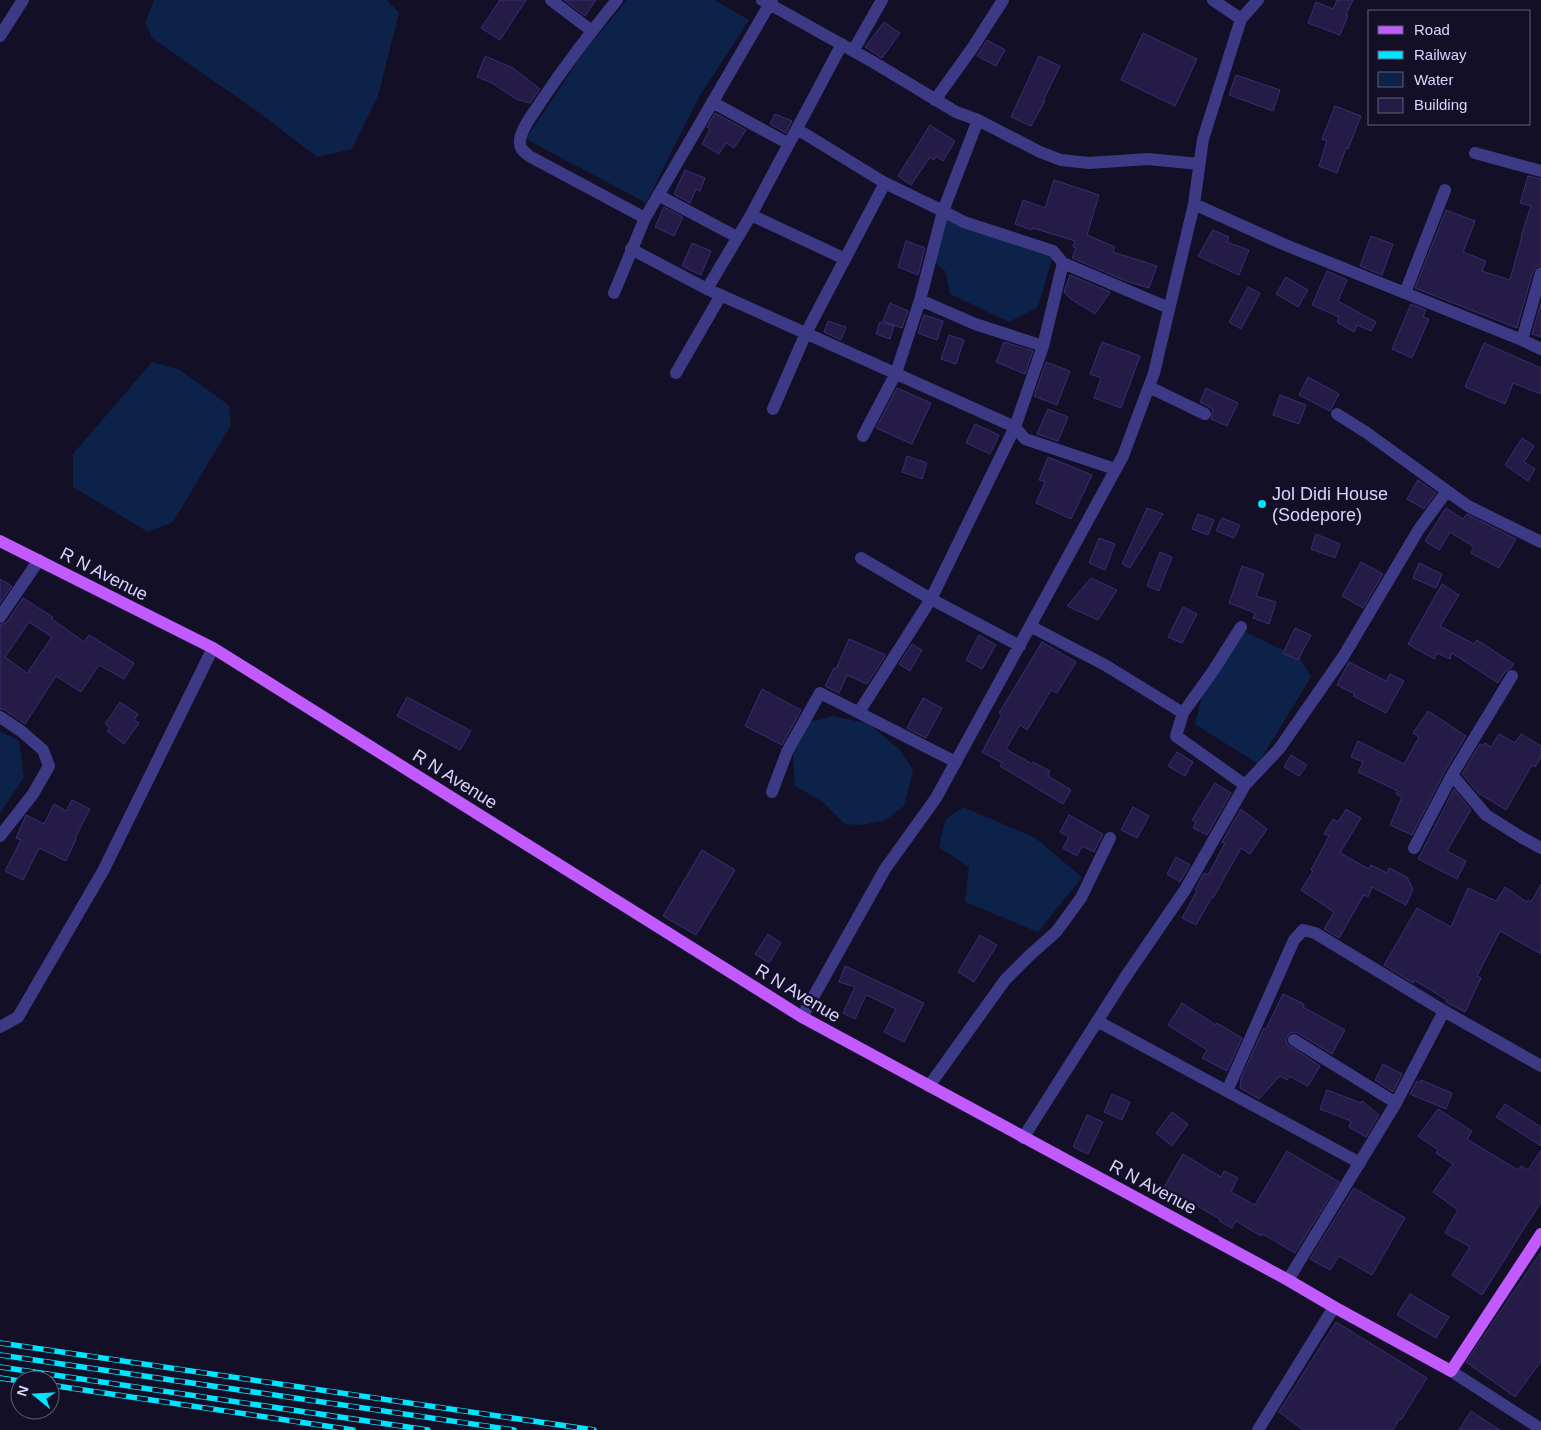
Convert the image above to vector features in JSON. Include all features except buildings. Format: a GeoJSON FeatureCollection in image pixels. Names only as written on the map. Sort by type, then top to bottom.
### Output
{"type":"FeatureCollection","features":[{"type":"Feature","properties":{"kind":"main road","name":"R N Avenue"},"geometry":{"type":"LineString","coordinates":[[0,541],[213,648],[802,1017],[1451,1370]]}},
{"type":"Feature","properties":{"kind":"main road"},"geometry":{"type":"LineString","coordinates":[[1451,1370],[1541,1234]]}},
{"type":"Feature","properties":{"kind":"street"},"geometry":{"type":"LineString","coordinates":[[0,36],[23,0]]}},
{"type":"Feature","properties":{"kind":"street"},"geometry":{"type":"LineString","coordinates":[[551,0],[592,30]]}},
{"type":"Feature","properties":{"kind":"street"},"geometry":{"type":"LineString","coordinates":[[617,0],[567,64],[528,121],[519,142],[521,149],[529,156],[645,218]]}},
{"type":"Feature","properties":{"kind":"street"},"geometry":{"type":"LineString","coordinates":[[707,289],[751,215],[797,129],[848,48],[882,0]]}},
{"type":"Feature","properties":{"kind":"street"},"geometry":{"type":"LineString","coordinates":[[935,100],[973,47],[1003,0]]}},
{"type":"Feature","properties":{"kind":"street"},"geometry":{"type":"LineString","coordinates":[[1213,0],[1241,19]]}},
{"type":"Feature","properties":{"kind":"street"},"geometry":{"type":"LineString","coordinates":[[802,1017],[884,869],[936,798],[1123,456],[1154,373],[1194,204],[1203,139],[1241,19],[1258,0]]}},
{"type":"Feature","properties":{"kind":"street"},"geometry":{"type":"LineString","coordinates":[[614,293],[645,218],[712,102],[767,1],[956,112],[978,120],[1040,152],[1061,160],[1089,163],[1148,159],[1199,164]]}},
{"type":"Feature","properties":{"kind":"street"},"geometry":{"type":"LineString","coordinates":[[712,102],[789,144]]}},
{"type":"Feature","properties":{"kind":"street"},"geometry":{"type":"LineString","coordinates":[[863,436],[896,373],[920,300],[943,211],[978,120]]}},
{"type":"Feature","properties":{"kind":"street"},"geometry":{"type":"LineString","coordinates":[[797,129],[885,183],[964,222],[1053,252],[1063,262],[1169,308]]}},
{"type":"Feature","properties":{"kind":"street"},"geometry":{"type":"LineString","coordinates":[[1476,153],[1541,171]]}},
{"type":"Feature","properties":{"kind":"street"},"geometry":{"type":"LineString","coordinates":[[773,409],[806,333],[885,183]]}},
{"type":"Feature","properties":{"kind":"street"},"geometry":{"type":"LineString","coordinates":[[1405,294],[1445,190]]}},
{"type":"Feature","properties":{"kind":"street"},"geometry":{"type":"LineString","coordinates":[[658,195],[737,237]]}},
{"type":"Feature","properties":{"kind":"street"},"geometry":{"type":"LineString","coordinates":[[1194,204],[1283,244],[1541,349]]}},
{"type":"Feature","properties":{"kind":"street"},"geometry":{"type":"LineString","coordinates":[[751,215],[845,259]]}},
{"type":"Feature","properties":{"kind":"street"},"geometry":{"type":"LineString","coordinates":[[631,249],[707,289],[1015,427],[1025,438],[1116,469]]}},
{"type":"Feature","properties":{"kind":"street"},"geometry":{"type":"LineString","coordinates":[[859,712],[931,599],[1015,427],[1043,346],[1063,262]]}},
{"type":"Feature","properties":{"kind":"street"},"geometry":{"type":"LineString","coordinates":[[1522,340],[1541,273]]}},
{"type":"Feature","properties":{"kind":"street"},"geometry":{"type":"LineString","coordinates":[[676,374],[721,295]]}},
{"type":"Feature","properties":{"kind":"street"},"geometry":{"type":"LineString","coordinates":[[920,300],[975,324],[1043,346]]}},
{"type":"Feature","properties":{"kind":"street"},"geometry":{"type":"LineString","coordinates":[[1149,387],[1205,414]]}},
{"type":"Feature","properties":{"kind":"street"},"geometry":{"type":"LineString","coordinates":[[1336,414],[1367,433],[1468,506],[1541,542]]}},
{"type":"Feature","properties":{"kind":"street"},"geometry":{"type":"LineString","coordinates":[[1023,1138],[1126,976],[1185,890],[1245,785],[1279,749],[1343,657],[1419,529],[1447,491]]}},
{"type":"Feature","properties":{"kind":"street"},"geometry":{"type":"LineString","coordinates":[[861,558],[931,599],[1020,646]]}},
{"type":"Feature","properties":{"kind":"street"},"geometry":{"type":"LineString","coordinates":[[0,617],[39,560]]}},
{"type":"Feature","properties":{"kind":"street"},"geometry":{"type":"LineString","coordinates":[[1030,626],[1105,665],[1183,713]]}},
{"type":"Feature","properties":{"kind":"street"},"geometry":{"type":"LineString","coordinates":[[1241,626],[1213,671],[1183,713],[1176,736],[1245,785]]}},
{"type":"Feature","properties":{"kind":"street"},"geometry":{"type":"LineString","coordinates":[[0,1028],[18,1017],[103,871],[213,648]]}},
{"type":"Feature","properties":{"kind":"street"},"geometry":{"type":"LineString","coordinates":[[1414,848],[1452,775],[1512,676]]}},
{"type":"Feature","properties":{"kind":"street"},"geometry":{"type":"LineString","coordinates":[[772,792],[787,752],[820,693],[956,762]]}},
{"type":"Feature","properties":{"kind":"street"},"geometry":{"type":"LineString","coordinates":[[0,717],[42,750],[48,766],[33,794],[0,836]]}},
{"type":"Feature","properties":{"kind":"street"},"geometry":{"type":"LineString","coordinates":[[1452,775],[1486,814],[1541,848]]}},
{"type":"Feature","properties":{"kind":"street"},"geometry":{"type":"LineString","coordinates":[[928,1086],[1004,980],[1056,932],[1081,898],[1110,838]]}},
{"type":"Feature","properties":{"kind":"street"},"geometry":{"type":"LineString","coordinates":[[1227,1091],[1294,940],[1303,930],[1315,933],[1444,1011],[1541,1066]]}},
{"type":"Feature","properties":{"kind":"street"},"geometry":{"type":"LineString","coordinates":[[1288,1280],[1396,1103],[1444,1011]]}},
{"type":"Feature","properties":{"kind":"street"},"geometry":{"type":"LineString","coordinates":[[1097,1021],[1360,1163]]}},
{"type":"Feature","properties":{"kind":"street"},"geometry":{"type":"LineString","coordinates":[[1294,1040],[1396,1103]]}},
{"type":"Feature","properties":{"kind":"street"},"geometry":{"type":"LineString","coordinates":[[1258,1430],[1334,1307]]}},
{"type":"Feature","properties":{"kind":"street"},"geometry":{"type":"LineString","coordinates":[[1451,1370],[1541,1430]]}},
{"type":"Feature","properties":{"kind":"water"},"geometry":{"type":"Polygon","coordinates":[[[154,0],[387,0],[399,13],[378,96],[352,149],[317,157],[261,114],[152,38],[145,22],[154,0]]]}},
{"type":"Feature","properties":{"kind":"water"},"geometry":{"type":"Polygon","coordinates":[[[627,0],[714,0],[749,20],[699,97],[646,203],[526,139],[585,50],[627,0]]]}},
{"type":"Feature","properties":{"kind":"water"},"geometry":{"type":"Polygon","coordinates":[[[945,215],[1038,241],[1052,259],[1038,307],[1009,322],[950,294],[945,271],[931,259],[945,215]]]}},
{"type":"Feature","properties":{"kind":"water"},"geometry":{"type":"Polygon","coordinates":[[[152,362],[178,369],[229,405],[231,425],[173,522],[148,532],[73,487],[73,454],[152,362]]]}},
{"type":"Feature","properties":{"kind":"water"},"geometry":{"type":"Polygon","coordinates":[[[1245,632],[1300,658],[1311,677],[1258,764],[1195,724],[1210,665],[1245,632]]]}},
{"type":"Feature","properties":{"kind":"water"},"geometry":{"type":"Polygon","coordinates":[[[833,716],[869,724],[900,750],[913,770],[904,806],[884,821],[860,825],[845,824],[823,802],[795,786],[793,756],[809,722],[833,716]]]}},
{"type":"Feature","properties":{"kind":"water"},"geometry":{"type":"Polygon","coordinates":[[[0,731],[19,741],[24,777],[0,813],[0,731]]]}},
{"type":"Feature","properties":{"kind":"water"},"geometry":{"type":"Polygon","coordinates":[[[963,807],[1034,837],[1082,877],[1038,932],[965,902],[969,867],[939,847],[945,820],[963,807]]]}},
{"type":"Feature","properties":{"kind":"railway"},"geometry":{"type":"LineString","coordinates":[[0,1343],[594,1430]]}},
{"type":"Feature","properties":{"kind":"railway"},"geometry":{"type":"LineString","coordinates":[[0,1355],[514,1430]]}},
{"type":"Feature","properties":{"kind":"railway"},"geometry":{"type":"LineString","coordinates":[[0,1367],[428,1430]]}},
{"type":"Feature","properties":{"kind":"railway"},"geometry":{"type":"LineString","coordinates":[[0,1378],[10,1380]]}},
{"type":"Feature","properties":{"kind":"railway"},"geometry":{"type":"LineString","coordinates":[[60,1386],[353,1430]]}},
{"type":"Feature","properties":{"kind":"place","name":"Jol Didi House (Sodepore)"},"geometry":{"type":"Point","coordinates":[1262,504]}}]}
